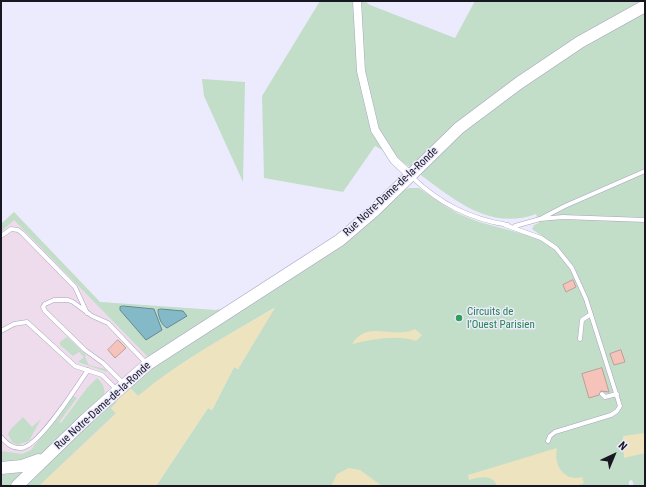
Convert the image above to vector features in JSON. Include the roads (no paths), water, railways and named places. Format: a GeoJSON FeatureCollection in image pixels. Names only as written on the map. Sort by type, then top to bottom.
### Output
{"type":"FeatureCollection","features":[{"type":"Feature","properties":{"kind":"main road","name":"Rue Notre-Dame-de-la-Ronde"},"geometry":{"type":"LineString","coordinates":[[17,486],[120,387],[148,364],[340,240],[375,210],[459,128],[514,87],[580,42],[645,6]]}},
{"type":"Feature","properties":{"kind":"main road","name":"Rue Notre-Dame-de-la-Ronde"},"geometry":{"type":"LineString","coordinates":[[1,468],[22,466],[46,457]]}},
{"type":"Feature","properties":{"kind":"street"},"geometry":{"type":"LineString","coordinates":[[357,1],[361,71],[375,130],[394,160],[410,175]]}},
{"type":"Feature","properties":{"kind":"lane"},"geometry":{"type":"LineString","coordinates":[[505,225],[518,226],[540,219],[565,206],[645,171]]}},
{"type":"Feature","properties":{"kind":"lane"},"geometry":{"type":"LineString","coordinates":[[410,175],[434,196],[451,208],[478,219],[505,225],[541,238],[560,252],[578,278],[591,314],[620,407],[616,412],[555,432],[550,436],[548,441]]}},
{"type":"Feature","properties":{"kind":"lane"},"geometry":{"type":"LineString","coordinates":[[540,219],[585,217],[645,220]]}},
{"type":"Feature","properties":{"kind":"lane"},"geometry":{"type":"LineString","coordinates":[[1,236],[11,229],[18,230],[22,233],[75,287],[88,313]]}},
{"type":"Feature","properties":{"kind":"lane"},"geometry":{"type":"LineString","coordinates":[[120,387],[103,363],[85,350],[45,311],[43,306],[54,300],[68,300],[88,313],[108,323],[148,364]]}},
{"type":"Feature","properties":{"kind":"lane"},"geometry":{"type":"LineString","coordinates":[[580,339],[582,320],[591,314]]}},
{"type":"Feature","properties":{"kind":"lane"},"geometry":{"type":"LineString","coordinates":[[1,331],[14,324],[26,322],[75,366],[102,375],[120,387]]}},
{"type":"Feature","properties":{"kind":"lane"},"geometry":{"type":"LineString","coordinates":[[1,437],[8,445],[16,448],[24,448],[33,442],[52,421],[88,370]]}},
{"type":"Feature","properties":{"kind":"lane"},"geometry":{"type":"LineString","coordinates":[[602,394],[605,397],[617,394]]}},
{"type":"Feature","properties":{"kind":"water"},"geometry":{"type":"Polygon","coordinates":[[[120,307],[154,309],[162,330],[146,340],[120,310],[120,307]]]}},
{"type":"Feature","properties":{"kind":"water"},"geometry":{"type":"Polygon","coordinates":[[[158,310],[183,311],[187,316],[167,328],[163,325],[159,318],[158,310]]]}},
{"type":"Feature","properties":{"kind":"place","name":"Circuits de l’Ouest Parisien"},"geometry":{"type":"Point","coordinates":[459,318]}}]}
